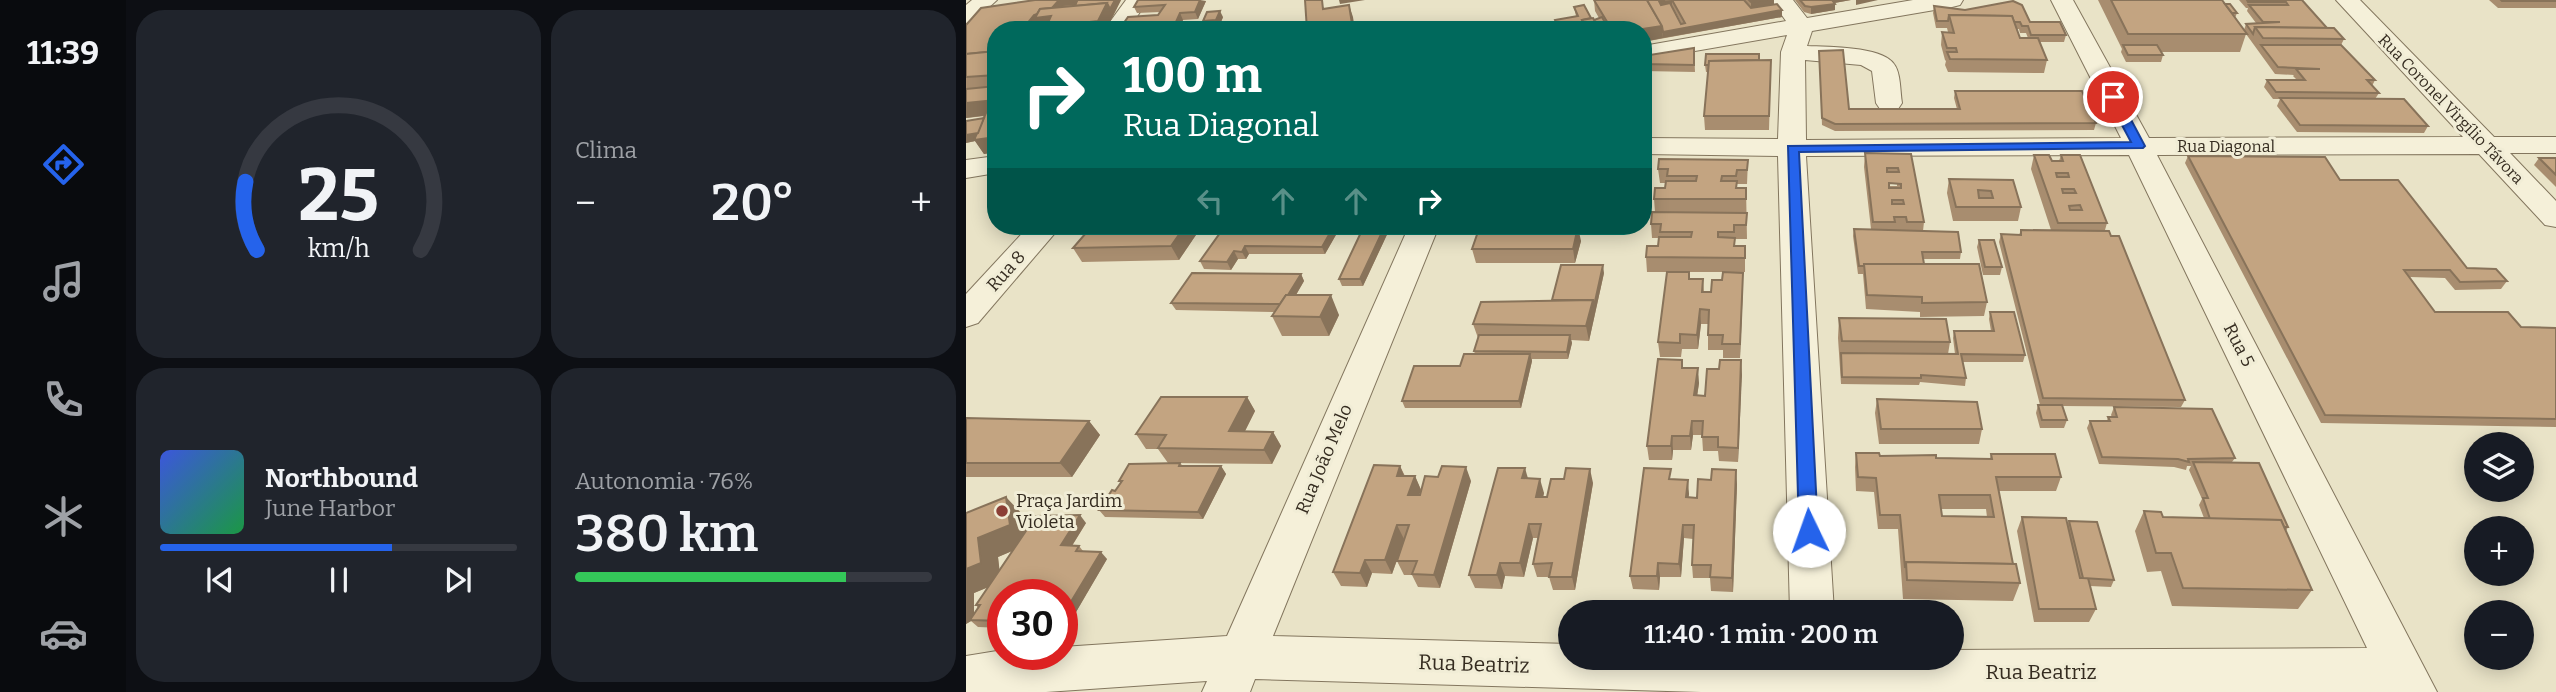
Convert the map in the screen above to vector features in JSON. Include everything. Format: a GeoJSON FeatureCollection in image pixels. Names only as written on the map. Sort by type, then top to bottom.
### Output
{"type":"FeatureCollection","features":[{"type":"Feature","properties":{"kind":"street"},"geometry":{"type":"LineString","coordinates":[[966,16],[986,0]]}},
{"type":"Feature","properties":{"kind":"street"},"geometry":{"type":"LineString","coordinates":[[1122,21],[1137,0]]}},
{"type":"Feature","properties":{"kind":"street"},"geometry":{"type":"LineString","coordinates":[[1782,0],[1798,39],[1793,148],[1812,600]]}},
{"type":"Feature","properties":{"kind":"street"},"geometry":{"type":"LineString","coordinates":[[1652,52],[1798,39],[1952,0]]}},
{"type":"Feature","properties":{"kind":"street","name":"Rua 5"},"geometry":{"type":"LineString","coordinates":[[2062,0],[2139,146],[2408,681]]}},
{"type":"Feature","properties":{"kind":"street","name":"Rua Coronel Virgílio Távora"},"geometry":{"type":"LineString","coordinates":[[2347,0],[2556,218]]}},
{"type":"Feature","properties":{"kind":"street"},"geometry":{"type":"LineString","coordinates":[[1798,39],[1826,52],[1866,58],[1884,67],[1889,103]]}},
{"type":"Feature","properties":{"kind":"street","name":"Rua Diagonal"},"geometry":{"type":"LineString","coordinates":[[1652,146],[2556,145]]}},
{"type":"Feature","properties":{"kind":"street"},"geometry":{"type":"LineString","coordinates":[[966,169],[987,166]]}},
{"type":"Feature","properties":{"kind":"street","name":"Rua 8"},"geometry":{"type":"LineString","coordinates":[[966,315],[1038,235]]}},
{"type":"Feature","properties":{"kind":"street","name":"Rua João Melo"},"geometry":{"type":"LineString","coordinates":[[1233,674],[1420,235]]}},
{"type":"Feature","properties":{"kind":"street","name":"Rua Beatriz"},"geometry":{"type":"LineString","coordinates":[[966,679],[997,673],[1815,674],[2408,681]]}},
{"type":"Feature","properties":{"kind":"building"},"geometry":{"type":"Polygon","coordinates":[[[1035,0],[1059,0],[1052,8],[1040,9],[1029,21],[987,21],[987,52],[966,54],[966,25],[981,8],[1035,0]]]}},
{"type":"Feature","properties":{"kind":"building"},"geometry":{"type":"Polygon","coordinates":[[[1071,0],[1115,0],[1110,9],[1107,3],[1075,6],[1077,1],[1070,2],[1071,0]]]}},
{"type":"Feature","properties":{"kind":"building"},"geometry":{"type":"Polygon","coordinates":[[[1138,0],[1200,0],[1195,12],[1180,13],[1176,21],[1125,21],[1128,17],[1158,15],[1165,5],[1134,7],[1138,0]]]}},
{"type":"Feature","properties":{"kind":"building"},"geometry":{"type":"Polygon","coordinates":[[[1305,0],[1322,0],[1323,9],[1349,5],[1352,21],[1306,21],[1305,0]]]}},
{"type":"Feature","properties":{"kind":"building"},"geometry":{"type":"Polygon","coordinates":[[[1594,0],[1647,0],[1662,26],[1652,28],[1652,21],[1607,21],[1594,0]]]}},
{"type":"Feature","properties":{"kind":"building"},"geometry":{"type":"Polygon","coordinates":[[[1647,0],[1665,0],[1659,1],[1661,5],[1670,3],[1681,24],[1685,23],[1672,0],[1744,0],[1751,8],[1777,4],[1782,10],[1663,32],[1647,0]]]}},
{"type":"Feature","properties":{"kind":"building"},"geometry":{"type":"Polygon","coordinates":[[[1800,0],[1832,0],[1835,4],[1811,7],[1805,6],[1800,0]]]}},
{"type":"Feature","properties":{"kind":"building"},"geometry":{"type":"Polygon","coordinates":[[[2111,0],[2222,0],[2247,34],[2128,34],[2111,0]]]}},
{"type":"Feature","properties":{"kind":"building"},"geometry":{"type":"Polygon","coordinates":[[[2247,0],[2302,0],[2327,28],[2255,27],[2253,34],[2246,24],[2280,22],[2263,22],[2249,5],[2288,5],[2286,2],[2247,0]]]}},
{"type":"Feature","properties":{"kind":"building"},"geometry":{"type":"Polygon","coordinates":[[[2556,0],[2556,1],[2502,1],[2556,0]]]}},
{"type":"Feature","properties":{"kind":"building"},"geometry":{"type":"Polygon","coordinates":[[[2013,1],[2022,5],[2030,22],[2060,22],[2066,35],[2031,35],[2028,26],[2014,22],[2012,16],[1949,15],[1948,21],[1937,21],[1934,6],[1965,10],[2013,1]]]}},
{"type":"Feature","properties":{"kind":"building"},"geometry":{"type":"Polygon","coordinates":[[[1107,3],[1098,21],[1049,21],[1051,16],[1035,18],[1040,9],[1107,3]]]}},
{"type":"Feature","properties":{"kind":"building"},"geometry":{"type":"Polygon","coordinates":[[[2225,4],[2230,4],[2237,13],[2232,13],[2225,4]]]}},
{"type":"Feature","properties":{"kind":"building"},"geometry":{"type":"Polygon","coordinates":[[[1584,5],[1591,18],[1582,21],[1555,21],[1578,16],[1574,7],[1584,5]]]}},
{"type":"Feature","properties":{"kind":"building"},"geometry":{"type":"Polygon","coordinates":[[[1220,11],[1216,20],[1203,21],[1207,12],[1220,11]]]}},
{"type":"Feature","properties":{"kind":"building"},"geometry":{"type":"Polygon","coordinates":[[[1949,15],[2012,16],[2020,38],[2038,38],[2047,60],[1950,59],[1947,52],[1957,52],[1956,48],[1947,48],[1942,32],[1954,33],[1949,15]]]}},
{"type":"Feature","properties":{"kind":"building"},"geometry":{"type":"Polygon","coordinates":[[[2255,27],[2334,28],[2344,39],[2263,38],[2255,27]]]}},
{"type":"Feature","properties":{"kind":"building"},"geometry":{"type":"Polygon","coordinates":[[[2123,45],[2157,45],[2163,55],[2128,55],[2123,45]]]}},
{"type":"Feature","properties":{"kind":"building"},"geometry":{"type":"Polygon","coordinates":[[[2261,45],[2341,45],[2375,80],[2367,80],[2379,93],[2276,92],[2267,80],[2305,80],[2296,69],[2320,69],[2278,67],[2261,45]]]}},
{"type":"Feature","properties":{"kind":"building"},"geometry":{"type":"Polygon","coordinates":[[[1694,48],[1694,65],[1652,64],[1652,55],[1694,48]]]}},
{"type":"Feature","properties":{"kind":"building"},"geometry":{"type":"Polygon","coordinates":[[[1843,50],[1849,109],[1960,109],[1955,91],[2082,91],[2096,123],[1835,124],[1822,118],[1819,51],[1843,50]]]}},
{"type":"Feature","properties":{"kind":"building"},"geometry":{"type":"Polygon","coordinates":[[[987,52],[987,76],[966,77],[966,54],[987,52]]]}},
{"type":"Feature","properties":{"kind":"building"},"geometry":{"type":"Polygon","coordinates":[[[1706,54],[1759,54],[1759,60],[1709,61],[1709,65],[1705,65],[1706,54]]]}},
{"type":"Feature","properties":{"kind":"building"},"geometry":{"type":"Polygon","coordinates":[[[1771,60],[1769,116],[1704,116],[1709,61],[1771,60]]]}},
{"type":"Feature","properties":{"kind":"building"},"geometry":{"type":"Polygon","coordinates":[[[987,87],[987,101],[966,103],[966,89],[987,87]]]}},
{"type":"Feature","properties":{"kind":"building"},"geometry":{"type":"Polygon","coordinates":[[[2280,98],[2404,99],[2428,126],[2300,125],[2280,98]]]}},
{"type":"Feature","properties":{"kind":"building"},"geometry":{"type":"Polygon","coordinates":[[[987,111],[987,138],[974,140],[987,111]]]}},
{"type":"Feature","properties":{"kind":"building"},"geometry":{"type":"Polygon","coordinates":[[[984,118],[978,133],[966,135],[966,121],[984,118]]]}},
{"type":"Feature","properties":{"kind":"building"},"geometry":{"type":"Polygon","coordinates":[[[1865,153],[1911,154],[1924,222],[1907,222],[1906,217],[1894,217],[1895,222],[1873,222],[1865,153]],[[1887,168],[1887,172],[1899,172],[1898,168],[1887,168]],[[1889,183],[1889,188],[1901,188],[1901,184],[1889,183]],[[1892,200],[1892,204],[1904,204],[1903,200],[1892,200]]]}},
{"type":"Feature","properties":{"kind":"building"},"geometry":{"type":"Polygon","coordinates":[[[2034,155],[2049,155],[2052,161],[2063,161],[2061,155],[2080,155],[2107,223],[2058,223],[2034,155]],[[2056,173],[2057,177],[2069,177],[2068,173],[2056,173]],[[2062,189],[2063,193],[2076,193],[2074,189],[2062,189]],[[2080,205],[2069,206],[2070,210],[2082,210],[2080,205]]]}},
{"type":"Feature","properties":{"kind":"building"},"geometry":{"type":"Polygon","coordinates":[[[2188,156],[2325,157],[2340,180],[2398,180],[2467,268],[2496,269],[2507,281],[2460,282],[2450,270],[2404,270],[2435,312],[2508,312],[2521,327],[2556,328],[2556,419],[2325,415],[2188,156]]]}},
{"type":"Feature","properties":{"kind":"building"},"geometry":{"type":"Polygon","coordinates":[[[2539,158],[2556,158],[2556,175],[2539,158]]]}},
{"type":"Feature","properties":{"kind":"building"},"geometry":{"type":"Polygon","coordinates":[[[1659,159],[1748,160],[1747,170],[1737,170],[1736,176],[1722,176],[1721,181],[1737,181],[1736,188],[1746,188],[1746,199],[1654,199],[1655,188],[1665,188],[1666,181],[1696,181],[1697,176],[1667,176],[1668,169],[1658,169],[1659,159]]]}},
{"type":"Feature","properties":{"kind":"building"},"geometry":{"type":"Polygon","coordinates":[[[1949,179],[2013,180],[2021,207],[1956,207],[1949,179]],[[1978,190],[1979,198],[1993,198],[1991,191],[1978,190]]]}},
{"type":"Feature","properties":{"kind":"building"},"geometry":{"type":"Polygon","coordinates":[[[1652,212],[1747,213],[1746,225],[1734,225],[1734,232],[1718,232],[1718,237],[1735,238],[1734,246],[1745,246],[1745,258],[1646,257],[1647,246],[1658,246],[1659,237],[1691,237],[1692,232],[1660,232],[1661,224],[1652,224],[1652,212]]]}},
{"type":"Feature","properties":{"kind":"building"},"geometry":{"type":"Polygon","coordinates":[[[1854,229],[1958,232],[1961,252],[1922,252],[1924,264],[1859,266],[1854,229]]]}},
{"type":"Feature","properties":{"kind":"building"},"geometry":{"type":"Polygon","coordinates":[[[2021,230],[2109,231],[2111,236],[2119,236],[2185,400],[2043,398],[2001,234],[2021,235],[2021,230]]]}},
{"type":"Feature","properties":{"kind":"building"},"geometry":{"type":"Polygon","coordinates":[[[1084,235],[1179,235],[1171,246],[1073,248],[1084,235]]]}},
{"type":"Feature","properties":{"kind":"building"},"geometry":{"type":"Polygon","coordinates":[[[1219,235],[1329,235],[1322,247],[1245,246],[1242,252],[1234,251],[1227,262],[1200,261],[1219,235]]]}},
{"type":"Feature","properties":{"kind":"building"},"geometry":{"type":"Polygon","coordinates":[[[1360,235],[1381,235],[1360,279],[1339,279],[1360,235]]]}},
{"type":"Feature","properties":{"kind":"building"},"geometry":{"type":"Polygon","coordinates":[[[1477,235],[1576,235],[1573,249],[1472,249],[1477,235]]]}},
{"type":"Feature","properties":{"kind":"building"},"geometry":{"type":"Polygon","coordinates":[[[1979,240],[1994,240],[2002,267],[1985,267],[1979,240]]]}},
{"type":"Feature","properties":{"kind":"building"},"geometry":{"type":"Polygon","coordinates":[[[1864,264],[1979,264],[1987,302],[1922,303],[1922,297],[1867,295],[1864,264]]]}},
{"type":"Feature","properties":{"kind":"building"},"geometry":{"type":"Polygon","coordinates":[[[1561,265],[1603,265],[1594,306],[1593,300],[1552,300],[1561,265]]]}},
{"type":"Feature","properties":{"kind":"building"},"geometry":{"type":"Polygon","coordinates":[[[1667,272],[1689,272],[1689,279],[1703,279],[1702,292],[1711,292],[1712,280],[1722,280],[1723,272],[1743,273],[1740,344],[1722,344],[1723,335],[1708,335],[1709,310],[1700,309],[1697,335],[1680,334],[1680,343],[1658,342],[1667,272]]]}},
{"type":"Feature","properties":{"kind":"building"},"geometry":{"type":"Polygon","coordinates":[[[1192,273],[1301,274],[1280,304],[1171,303],[1192,273]]]}},
{"type":"Feature","properties":{"kind":"building"},"geometry":{"type":"Polygon","coordinates":[[[1286,295],[1331,295],[1320,317],[1272,316],[1286,295]]]}},
{"type":"Feature","properties":{"kind":"building"},"geometry":{"type":"Polygon","coordinates":[[[1593,300],[1586,326],[1473,324],[1481,302],[1593,300]]]}},
{"type":"Feature","properties":{"kind":"building"},"geometry":{"type":"Polygon","coordinates":[[[1990,312],[2014,312],[2025,355],[1961,354],[1966,378],[1921,375],[1921,378],[1842,377],[1841,353],[1958,354],[1954,331],[1994,331],[1990,312]]]}},
{"type":"Feature","properties":{"kind":"building"},"geometry":{"type":"Polygon","coordinates":[[[1839,318],[1946,319],[1950,342],[1842,341],[1839,318]]]}},
{"type":"Feature","properties":{"kind":"building"},"geometry":{"type":"Polygon","coordinates":[[[1479,335],[1570,335],[1567,352],[1474,351],[1479,335]]]}},
{"type":"Feature","properties":{"kind":"building"},"geometry":{"type":"Polygon","coordinates":[[[1464,354],[1530,354],[1519,401],[1402,401],[1414,366],[1460,366],[1464,354]]]}},
{"type":"Feature","properties":{"kind":"building"},"geometry":{"type":"Polygon","coordinates":[[[1658,359],[1682,360],[1682,368],[1698,368],[1694,395],[1705,396],[1707,369],[1719,369],[1720,360],[1741,360],[1738,448],[1718,447],[1718,437],[1702,437],[1703,421],[1692,421],[1690,436],[1672,436],[1671,446],[1647,446],[1658,359]]]}},
{"type":"Feature","properties":{"kind":"building"},"geometry":{"type":"Polygon","coordinates":[[[1161,397],[1247,397],[1229,431],[1273,432],[1264,450],[1158,448],[1166,435],[1136,434],[1161,397]]]}},
{"type":"Feature","properties":{"kind":"building"},"geometry":{"type":"Polygon","coordinates":[[[1877,399],[1977,402],[1982,429],[1881,429],[1877,399]]]}},
{"type":"Feature","properties":{"kind":"building"},"geometry":{"type":"Polygon","coordinates":[[[2038,405],[2062,405],[2067,420],[2042,420],[2038,405]]]}},
{"type":"Feature","properties":{"kind":"building"},"geometry":{"type":"Polygon","coordinates":[[[2114,407],[2212,409],[2235,458],[2188,459],[2189,462],[2178,459],[2102,457],[2090,421],[2110,421],[2108,417],[2117,417],[2114,407]]]}},
{"type":"Feature","properties":{"kind":"building"},"geometry":{"type":"Polygon","coordinates":[[[966,418],[1089,421],[1060,463],[966,463],[966,418]]]}},
{"type":"Feature","properties":{"kind":"building"},"geometry":{"type":"Polygon","coordinates":[[[1856,453],[1992,459],[1991,454],[2055,454],[2061,477],[1996,477],[2013,564],[1906,562],[1905,568],[1900,515],[1880,515],[1876,478],[1858,477],[1856,453]],[[1939,495],[1942,516],[1994,517],[1990,495],[1939,495]]]}},
{"type":"Feature","properties":{"kind":"building"},"geometry":{"type":"Polygon","coordinates":[[[2193,462],[2259,463],[2288,527],[2284,527],[2281,520],[2210,519],[2203,498],[2208,498],[2193,462]]]}},
{"type":"Feature","properties":{"kind":"building"},"geometry":{"type":"Polygon","coordinates":[[[1180,463],[1179,466],[1221,466],[1198,512],[1099,510],[1112,490],[1115,491],[1122,481],[1119,481],[1129,464],[1180,463]]]}},
{"type":"Feature","properties":{"kind":"building"},"geometry":{"type":"Polygon","coordinates":[[[1374,465],[1400,466],[1397,476],[1415,476],[1408,495],[1420,495],[1425,476],[1438,477],[1442,466],[1466,467],[1434,575],[1412,574],[1417,561],[1397,561],[1409,525],[1397,525],[1385,560],[1365,560],[1360,573],[1333,572],[1374,465]]]}},
{"type":"Feature","properties":{"kind":"building"},"geometry":{"type":"Polygon","coordinates":[[[1498,468],[1525,468],[1522,478],[1540,479],[1536,497],[1547,497],[1551,479],[1564,479],[1566,468],[1590,469],[1572,577],[1549,577],[1552,563],[1533,564],[1541,524],[1529,524],[1520,563],[1500,563],[1497,575],[1469,575],[1498,468]]]}},
{"type":"Feature","properties":{"kind":"building"},"geometry":{"type":"Polygon","coordinates":[[[1644,468],[1671,469],[1669,479],[1688,480],[1686,497],[1697,498],[1698,479],[1711,480],[1712,469],[1736,470],[1732,578],[1710,577],[1711,565],[1692,565],[1694,525],[1683,525],[1679,564],[1658,563],[1657,576],[1630,576],[1644,468]]]}},
{"type":"Feature","properties":{"kind":"building"},"geometry":{"type":"Polygon","coordinates":[[[1006,497],[1010,525],[978,538],[981,563],[966,569],[966,513],[1006,497]]]}},
{"type":"Feature","properties":{"kind":"building"},"geometry":{"type":"Polygon","coordinates":[[[2144,511],[2161,512],[2163,517],[2281,520],[2312,590],[2183,588],[2171,553],[2156,553],[2144,511]]]}},
{"type":"Feature","properties":{"kind":"building"},"geometry":{"type":"Polygon","coordinates":[[[1080,515],[1061,545],[1079,546],[1076,551],[1101,552],[1078,590],[1078,579],[994,579],[1036,516],[1080,515]]]}},
{"type":"Feature","properties":{"kind":"building"},"geometry":{"type":"Polygon","coordinates":[[[2022,517],[2066,518],[2080,578],[2088,578],[2096,609],[2039,609],[2022,517]]]}},
{"type":"Feature","properties":{"kind":"building"},"geometry":{"type":"Polygon","coordinates":[[[2069,521],[2097,522],[2114,580],[2083,578],[2069,521]]]}},
{"type":"Feature","properties":{"kind":"building"},"geometry":{"type":"Polygon","coordinates":[[[1906,562],[2016,564],[2020,583],[1907,580],[1906,562]]]}},
{"type":"Feature","properties":{"kind":"building"},"geometry":{"type":"Polygon","coordinates":[[[987,589],[987,621],[970,620],[980,605],[976,605],[987,589]]]}},
{"type":"Feature","properties":{"kind":"place","name":"Praça Jardim Violeta"},"geometry":{"type":"Point","coordinates":[1002,511]}},
{"type":"Feature","properties":{"kind":"route"},"geometry":{"type":"LineString","coordinates":[[1809,531],[1793,148],[2139,146],[2113,97]]}}]}
